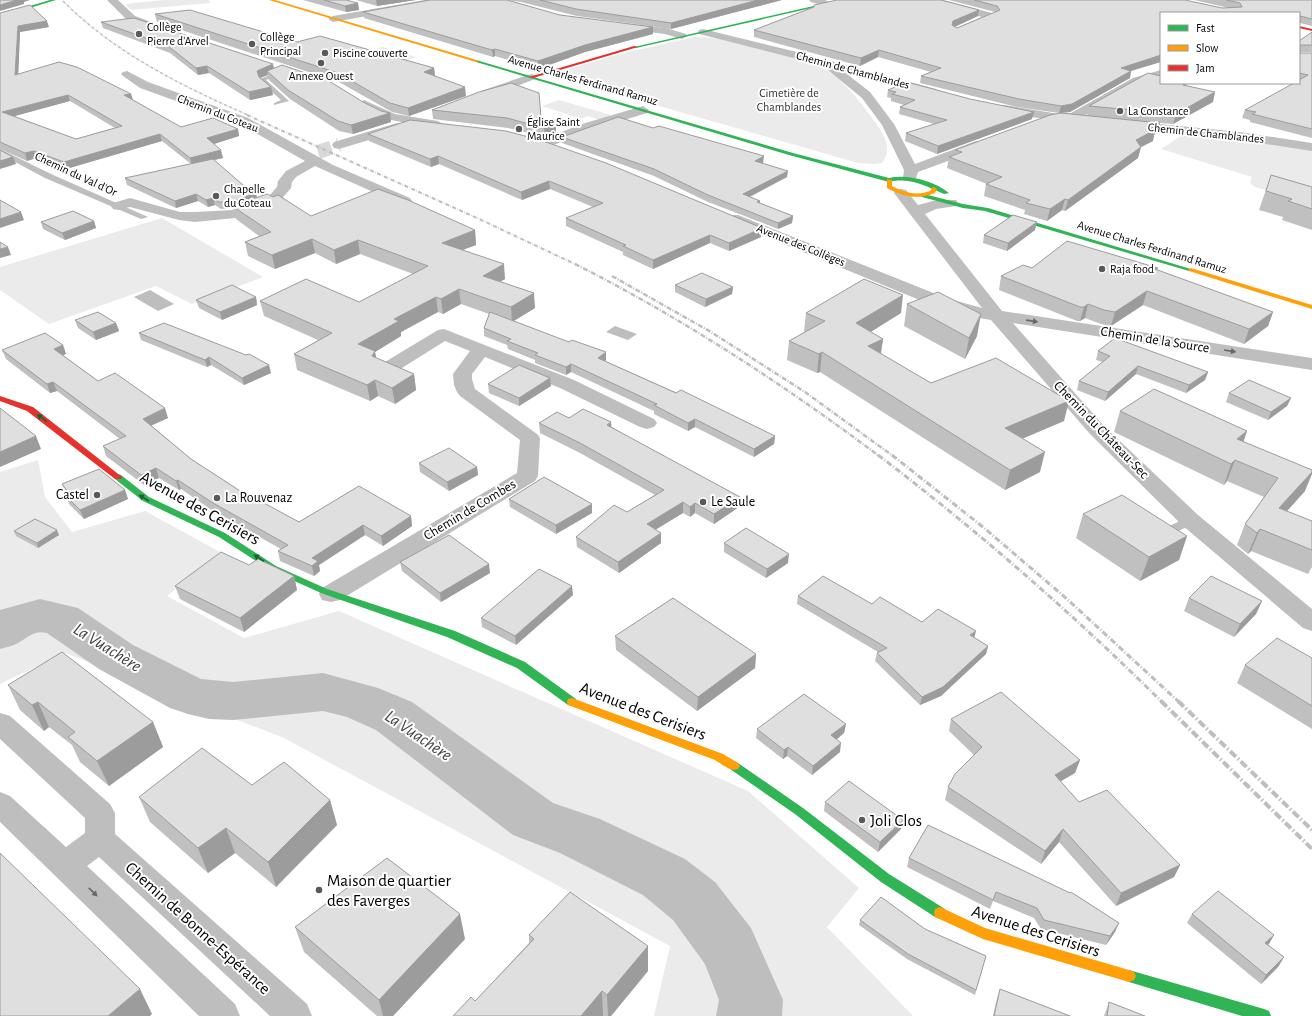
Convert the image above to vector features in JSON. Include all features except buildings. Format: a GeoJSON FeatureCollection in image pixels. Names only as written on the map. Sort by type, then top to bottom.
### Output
{"type":"FeatureCollection","features":[{"type":"Feature","properties":{"kind":"street"},"geometry":{"type":"LineString","coordinates":[[0,16],[54,0]]}},
{"type":"Feature","properties":{"kind":"street"},"geometry":{"type":"LineString","coordinates":[[112,0],[131,18],[168,31]]}},
{"type":"Feature","properties":{"kind":"street","name":"Avenue Charles Ferdinand Ramuz"},"geometry":{"type":"LineString","coordinates":[[271,0],[791,154],[889,180]]}},
{"type":"Feature","properties":{"kind":"street"},"geometry":{"type":"LineString","coordinates":[[333,19],[442,0]]}},
{"type":"Feature","properties":{"kind":"street"},"geometry":{"type":"LineString","coordinates":[[814,0],[828,4]]}},
{"type":"Feature","properties":{"kind":"street"},"geometry":{"type":"LineString","coordinates":[[476,98],[531,77],[593,58],[682,36],[845,0]]}},
{"type":"Feature","properties":{"kind":"street"},"geometry":{"type":"LineString","coordinates":[[932,0],[992,16],[957,31]]}},
{"type":"Feature","properties":{"kind":"street"},"geometry":{"type":"LineString","coordinates":[[353,4],[378,11]]}},
{"type":"Feature","properties":{"kind":"street"},"geometry":{"type":"LineString","coordinates":[[609,24],[656,30],[682,36]]}},
{"type":"Feature","properties":{"kind":"street"},"geometry":{"type":"LineString","coordinates":[[1300,27],[1312,30]]}},
{"type":"Feature","properties":{"kind":"street","name":"Chemin de Chamblandes"},"geometry":{"type":"LineString","coordinates":[[703,32],[946,95]]}},
{"type":"Feature","properties":{"kind":"street"},"geometry":{"type":"LineString","coordinates":[[826,63],[866,95],[888,124],[911,174]]}},
{"type":"Feature","properties":{"kind":"street"},"geometry":{"type":"LineString","coordinates":[[270,64],[290,71]]}},
{"type":"Feature","properties":{"kind":"street"},"geometry":{"type":"LineString","coordinates":[[1030,126],[1044,121],[1075,116],[1137,80],[1160,73]]}},
{"type":"Feature","properties":{"kind":"street","name":"Chemin du Coteau"},"geometry":{"type":"LineString","coordinates":[[127,74],[144,85],[244,121],[313,156],[335,172],[355,179],[418,207]]}},
{"type":"Feature","properties":{"kind":"street"},"geometry":{"type":"LineString","coordinates":[[355,98],[368,107],[387,116],[412,122],[450,127]]}},
{"type":"Feature","properties":{"kind":"street"},"geometry":{"type":"LineString","coordinates":[[991,107],[1062,119],[1093,122]]}},
{"type":"Feature","properties":{"kind":"street"},"geometry":{"type":"LineString","coordinates":[[546,143],[586,127],[643,110]]}},
{"type":"Feature","properties":{"kind":"street"},"geometry":{"type":"LineString","coordinates":[[339,145],[433,114]]}},
{"type":"Feature","properties":{"kind":"street","name":"Chemin de Chamblandes"},"geometry":{"type":"LineString","coordinates":[[1116,124],[1186,130],[1312,147]]}},
{"type":"Feature","properties":{"kind":"street"},"geometry":{"type":"LineString","coordinates":[[531,139],[567,151]]}},
{"type":"Feature","properties":{"kind":"street"},"geometry":{"type":"LineString","coordinates":[[901,193],[889,187],[889,180],[911,174],[990,140]]}},
{"type":"Feature","properties":{"kind":"street"},"geometry":{"type":"LineString","coordinates":[[118,206],[130,202],[179,216],[195,217],[235,214],[273,200],[284,188],[285,182],[291,174],[313,156]]}},
{"type":"Feature","properties":{"kind":"street","name":"Avenue Charles Ferdinand Ramuz"},"geometry":{"type":"LineString","coordinates":[[911,174],[928,184],[924,198],[975,203],[986,209]]}},
{"type":"Feature","properties":{"kind":"street","name":"Chemin du Château-Sec"},"geometry":{"type":"LineString","coordinates":[[901,193],[907,203],[924,198],[997,316],[1097,430],[1190,520],[1312,622]]}},
{"type":"Feature","properties":{"kind":"street"},"geometry":{"type":"LineString","coordinates":[[924,198],[926,207],[940,203],[951,203]]}},
{"type":"Feature","properties":{"kind":"street","name":"Avenue Charles Ferdinand Ramuz"},"geometry":{"type":"LineString","coordinates":[[951,203],[986,209],[1312,307]]}},
{"type":"Feature","properties":{"kind":"street","name":"Avenue des Collèges"},"geometry":{"type":"LineString","coordinates":[[717,212],[940,302],[967,311],[997,316]]}},
{"type":"Feature","properties":{"kind":"street","name":"Chemin de la Source"},"geometry":{"type":"LineString","coordinates":[[997,316],[1312,364]]}},
{"type":"Feature","properties":{"kind":"street"},"geometry":{"type":"LineString","coordinates":[[387,369],[444,334],[567,384],[647,423]]}},
{"type":"Feature","properties":{"kind":"street","name":"Chemin de Combes"},"geometry":{"type":"LineString","coordinates":[[331,594],[526,476],[530,438],[467,392],[461,384],[462,373],[482,349]]}},
{"type":"Feature","properties":{"kind":"street","name":"Avenue des Cerisiers"},"geometry":{"type":"LineString","coordinates":[[0,398],[30,409],[146,499],[222,535],[273,568],[331,594],[451,634],[521,665],[573,703],[718,757],[754,778],[799,811],[884,878],[950,919],[983,933],[1019,945],[1215,1000],[1264,1016]]}},
{"type":"Feature","properties":{"kind":"street"},"geometry":{"type":"LineString","coordinates":[[0,723],[100,813],[100,840],[65,865]]}},
{"type":"Feature","properties":{"kind":"street"},"geometry":{"type":"LineString","coordinates":[[0,804],[223,1016]]}},
{"type":"Feature","properties":{"kind":"street","name":"Chemin de Bonne-Espérance"},"geometry":{"type":"LineString","coordinates":[[100,840],[295,1016]]}},
{"type":"Feature","properties":{"kind":"lane"},"geometry":{"type":"LineString","coordinates":[[276,104],[286,101],[264,82],[263,79],[290,71]]}},
{"type":"Feature","properties":{"kind":"lane","name":"Chemin du Val d'Or"},"geometry":{"type":"LineString","coordinates":[[0,150],[48,176],[144,217]]}},
{"type":"Feature","properties":{"kind":"lane"},"geometry":{"type":"LineString","coordinates":[[1163,534],[1190,520]]}},
{"type":"Feature","properties":{"kind":"green space"},"geometry":{"type":"Polygon","coordinates":[[[163,0],[209,0],[210,3],[131,10],[125,4],[163,0]]]}},
{"type":"Feature","properties":{"kind":"green space","name":"Cimetière de Chamblandes"},"geometry":{"type":"Polygon","coordinates":[[[694,37],[724,40],[794,58],[814,64],[832,74],[855,96],[875,122],[884,137],[887,152],[882,163],[858,163],[561,78],[557,75],[559,72],[620,54],[694,37]]]}},
{"type":"Feature","properties":{"kind":"green space"},"geometry":{"type":"Polygon","coordinates":[[[383,47],[416,57],[398,63],[364,52],[383,47]]]}},
{"type":"Feature","properties":{"kind":"green space"},"geometry":{"type":"Polygon","coordinates":[[[559,100],[611,115],[600,120],[588,116],[581,119],[542,106],[559,100]]]}},
{"type":"Feature","properties":{"kind":"green space"},"geometry":{"type":"Polygon","coordinates":[[[1187,132],[1312,149],[1312,204],[1255,187],[1250,183],[1252,177],[1161,149],[1187,132]]]}},
{"type":"Feature","properties":{"kind":"green space"},"geometry":{"type":"Polygon","coordinates":[[[162,218],[263,277],[192,304],[156,286],[49,324],[0,290],[0,267],[162,218]]]}},
{"type":"Feature","properties":{"kind":"green space"},"geometry":{"type":"Polygon","coordinates":[[[38,460],[45,497],[72,532],[145,511],[220,552],[167,596],[244,638],[339,611],[748,791],[859,888],[827,927],[913,1016],[654,1016],[670,946],[284,738],[65,653],[0,684],[0,472],[38,460]]]}},
{"type":"Feature","properties":{"kind":"shaded area"},"geometry":{"type":"Polygon","coordinates":[[[150,290],[174,304],[158,311],[134,297],[150,290]]]}},
{"type":"Feature","properties":{"kind":"shaded area"},"geometry":{"type":"Polygon","coordinates":[[[615,326],[637,334],[628,340],[606,332],[615,326]]]}},
{"type":"Feature","properties":{"kind":"waterway","name":"La Vuachère"},"geometry":{"type":"LineString","coordinates":[[0,632],[15,622],[40,615],[61,619],[116,657],[188,695],[209,700],[233,701],[323,692],[360,701],[394,716],[533,819],[580,836],[664,877],[694,901],[729,948],[751,1000],[749,1016]]}},
{"type":"Feature","properties":{"kind":"tunnel"},"geometry":{"type":"LineString","coordinates":[[318,152],[339,145]]}},
{"type":"Feature","properties":{"kind":"railway"},"geometry":{"type":"LineString","coordinates":[[63,1],[83,20],[128,53],[200,93],[250,116]]}},
{"type":"Feature","properties":{"kind":"railway"},"geometry":{"type":"LineString","coordinates":[[247,115],[477,218],[576,265]]}},
{"type":"Feature","properties":{"kind":"railway"},"geometry":{"type":"LineString","coordinates":[[576,265],[693,329],[731,353],[806,403],[879,456]]}},
{"type":"Feature","properties":{"kind":"railway"},"geometry":{"type":"LineString","coordinates":[[612,276],[711,332],[805,392],[893,456]]}},
{"type":"Feature","properties":{"kind":"railway"},"geometry":{"type":"LineString","coordinates":[[878,455],[952,513],[1024,574],[1094,637],[1162,702]]}},
{"type":"Feature","properties":{"kind":"railway"},"geometry":{"type":"LineString","coordinates":[[892,455],[983,527],[1067,599],[1179,702]]}},
{"type":"Feature","properties":{"kind":"railway"},"geometry":{"type":"LineString","coordinates":[[1161,701],[1312,849]]}},
{"type":"Feature","properties":{"kind":"railway"},"geometry":{"type":"LineString","coordinates":[[1178,701],[1312,830]]}},
{"type":"Feature","properties":{"kind":"traffic: fast"},"geometry":{"type":"LineString","coordinates":[[0,16],[54,0]]}},
{"type":"Feature","properties":{"kind":"traffic: fast"},"geometry":{"type":"LineString","coordinates":[[636,47],[845,0]]}},
{"type":"Feature","properties":{"kind":"traffic: fast"},"geometry":{"type":"LineString","coordinates":[[478,61],[791,154],[889,180]]}},
{"type":"Feature","properties":{"kind":"traffic: fast"},"geometry":{"type":"LineString","coordinates":[[889,180],[897,178],[911,179],[946,193]]}},
{"type":"Feature","properties":{"kind":"traffic: fast"},"geometry":{"type":"LineString","coordinates":[[924,196],[963,206],[986,209],[1191,270]]}},
{"type":"Feature","properties":{"kind":"traffic: fast"},"geometry":{"type":"LineString","coordinates":[[118,477],[146,499],[222,535],[273,568],[324,591],[451,634],[521,665],[572,702]]}},
{"type":"Feature","properties":{"kind":"traffic: fast"},"geometry":{"type":"LineString","coordinates":[[734,766],[799,811],[885,878],[940,913]]}},
{"type":"Feature","properties":{"kind":"traffic: fast"},"geometry":{"type":"LineString","coordinates":[[1129,976],[1264,1016]]}},
{"type":"Feature","properties":{"kind":"traffic: slow"},"geometry":{"type":"LineString","coordinates":[[271,0],[478,61]]}},
{"type":"Feature","properties":{"kind":"traffic: slow"},"geometry":{"type":"LineString","coordinates":[[889,180],[889,187],[911,195],[916,196],[927,194],[933,192],[934,189]]}},
{"type":"Feature","properties":{"kind":"traffic: slow"},"geometry":{"type":"LineString","coordinates":[[1191,270],[1312,307]]}},
{"type":"Feature","properties":{"kind":"traffic: slow"},"geometry":{"type":"LineString","coordinates":[[572,702],[719,757],[734,766]]}},
{"type":"Feature","properties":{"kind":"traffic: slow"},"geometry":{"type":"LineString","coordinates":[[940,913],[983,933],[1129,976]]}},
{"type":"Feature","properties":{"kind":"traffic: jam"},"geometry":{"type":"LineString","coordinates":[[1300,27],[1312,30]]}},
{"type":"Feature","properties":{"kind":"traffic: jam"},"geometry":{"type":"LineString","coordinates":[[531,77],[636,47]]}},
{"type":"Feature","properties":{"kind":"traffic: jam"},"geometry":{"type":"LineString","coordinates":[[0,398],[30,409],[118,477]]}},
{"type":"Feature","properties":{"kind":"place","name":"Collège Pierre d'Arvel"},"geometry":{"type":"Point","coordinates":[139,34]}},
{"type":"Feature","properties":{"kind":"place","name":"Collège Principal"},"geometry":{"type":"Point","coordinates":[252,44]}},
{"type":"Feature","properties":{"kind":"place","name":"Piscine couverte"},"geometry":{"type":"Point","coordinates":[325,53]}},
{"type":"Feature","properties":{"kind":"place","name":"Annexe Ouest"},"geometry":{"type":"Point","coordinates":[321,63]}},
{"type":"Feature","properties":{"kind":"place","name":"La Constance"},"geometry":{"type":"Point","coordinates":[1120,111]}},
{"type":"Feature","properties":{"kind":"place","name":"Église Saint Maurice"},"geometry":{"type":"Point","coordinates":[519,129]}},
{"type":"Feature","properties":{"kind":"place","name":"Chapelle du Coteau"},"geometry":{"type":"Point","coordinates":[216,196]}},
{"type":"Feature","properties":{"kind":"place","name":"Raja food"},"geometry":{"type":"Point","coordinates":[1102,269]}},
{"type":"Feature","properties":{"kind":"place","name":"Castel"},"geometry":{"type":"Point","coordinates":[97,495]}},
{"type":"Feature","properties":{"kind":"place","name":"La Rouvenaz"},"geometry":{"type":"Point","coordinates":[217,498]}},
{"type":"Feature","properties":{"kind":"place","name":"Le Saule"},"geometry":{"type":"Point","coordinates":[703,502]}},
{"type":"Feature","properties":{"kind":"place","name":"Joli Clos"},"geometry":{"type":"Point","coordinates":[862,820]}},
{"type":"Feature","properties":{"kind":"place","name":"Maison de quartier des Faverges"},"geometry":{"type":"Point","coordinates":[319,890]}}]}
